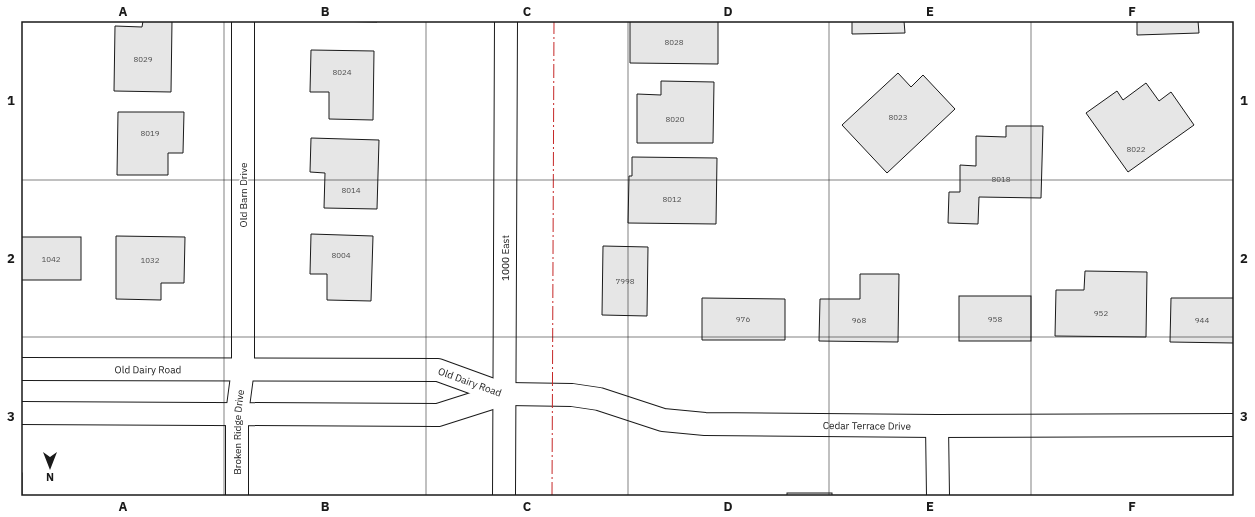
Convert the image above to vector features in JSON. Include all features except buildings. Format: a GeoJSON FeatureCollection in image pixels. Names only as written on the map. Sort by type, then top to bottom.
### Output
{"type":"FeatureCollection","features":[{"type":"Feature","properties":{"kind":"street","name":"Old Barn Drive"},"geometry":{"type":"LineString","coordinates":[[242,369],[243,21]]}},
{"type":"Feature","properties":{"kind":"street","name":"1000 East"},"geometry":{"type":"LineString","coordinates":[[504,496],[506,21]]}},
{"type":"Feature","properties":{"kind":"street","name":"Old Dairy Road"},"geometry":{"type":"LineString","coordinates":[[21,369],[438,370],[504,394]]}},
{"type":"Feature","properties":{"kind":"street","name":"Broken Ridge Drive"},"geometry":{"type":"LineString","coordinates":[[237,496],[237,414],[242,369]]}},
{"type":"Feature","properties":{"kind":"street","name":"Old Dairy Road"},"geometry":{"type":"LineString","coordinates":[[21,413],[438,415],[504,394]]}},
{"type":"Feature","properties":{"kind":"street","name":"Cedar Terrace Drive"},"geometry":{"type":"LineString","coordinates":[[504,394],[572,395],[599,399],[663,420],[704,424],[1234,426]]}},
{"type":"Feature","properties":{"kind":"street"},"geometry":{"type":"LineString","coordinates":[[937,426],[938,496]]}},
{"type":"Feature","properties":{"kind":"power"},"geometry":{"type":"LineString","coordinates":[[552,496],[554,21]]}}]}
